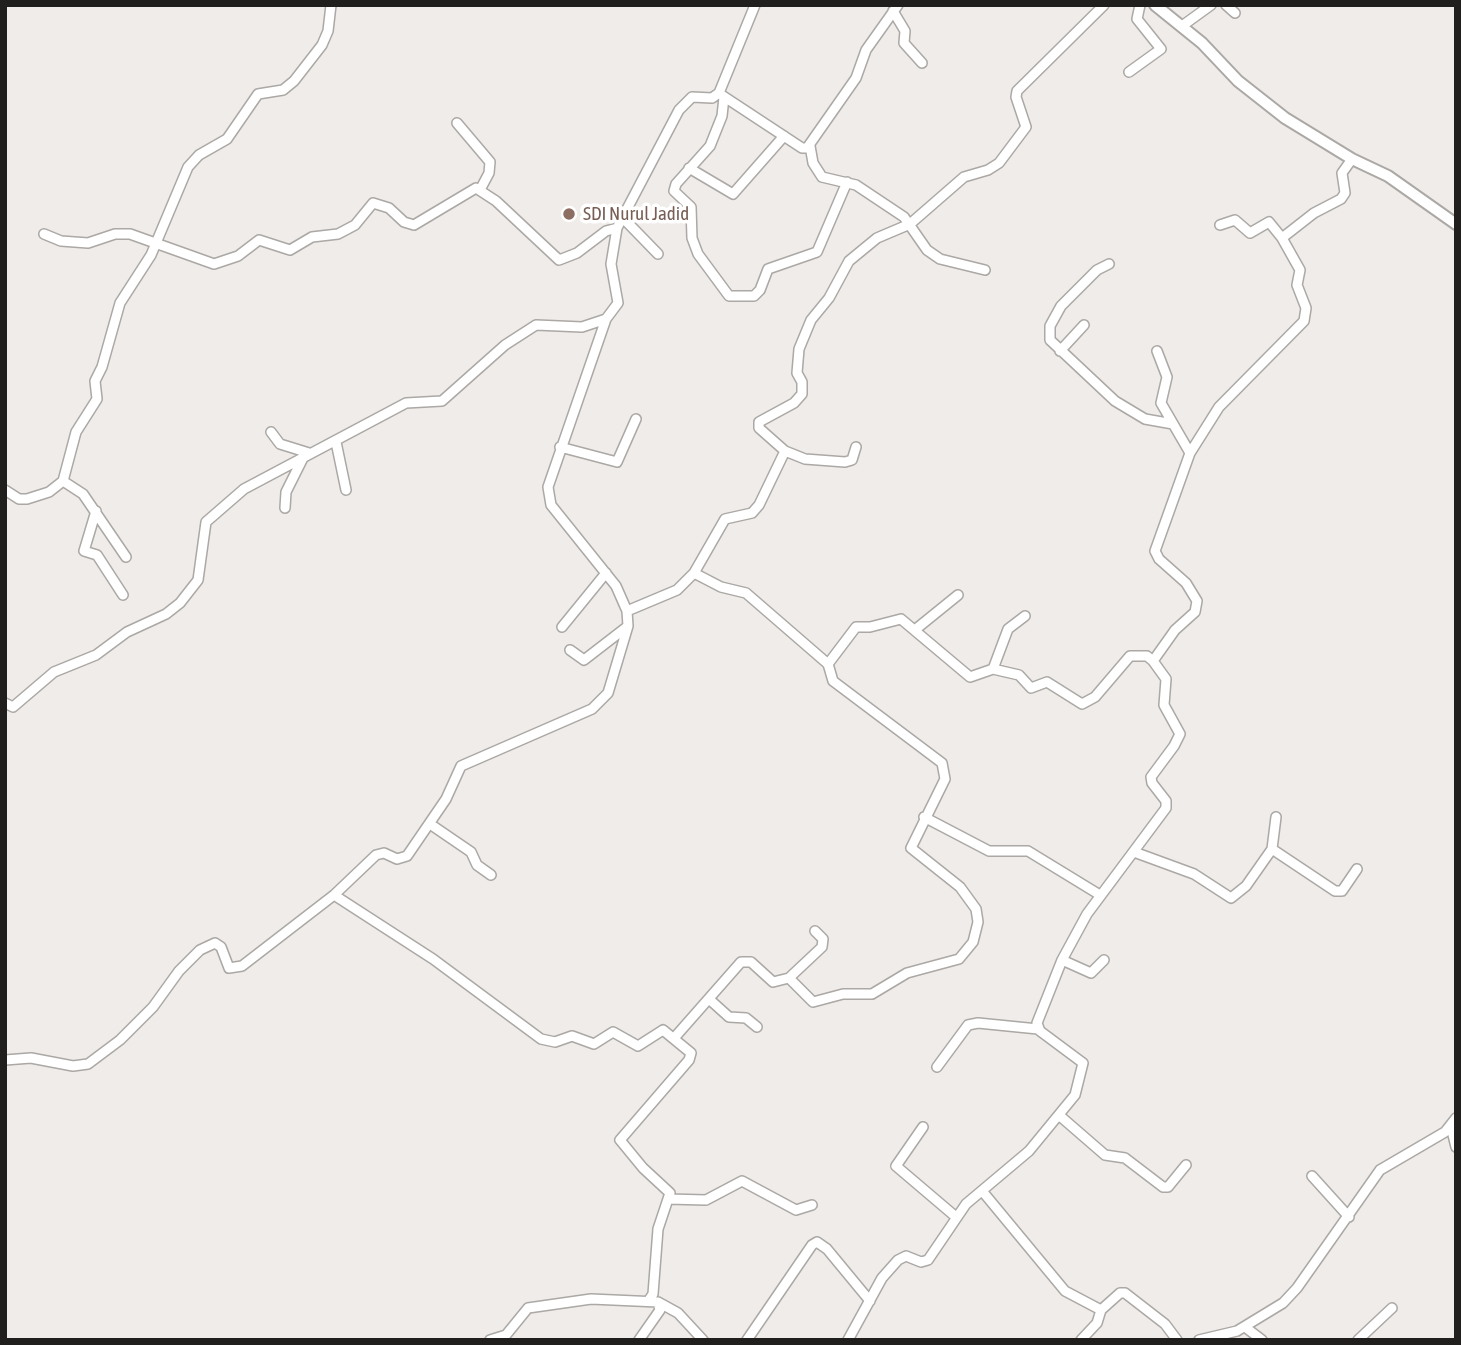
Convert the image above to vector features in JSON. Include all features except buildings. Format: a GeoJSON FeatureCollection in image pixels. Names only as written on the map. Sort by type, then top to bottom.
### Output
{"type":"FeatureCollection","features":[{"type":"Feature","properties":{"kind":"street"},"geometry":{"type":"LineString","coordinates":[[5,490],[19,499],[27,499],[49,492],[63,481],[76,432],[97,399],[95,382],[120,303],[157,243],[193,160],[228,139],[258,94],[283,90],[294,81],[322,45],[328,31],[331,5]]}},
{"type":"Feature","properties":{"kind":"street"},"geometry":{"type":"LineString","coordinates":[[755,5],[722,95],[722,116],[710,146],[689,168],[674,191],[691,207],[692,238],[698,254],[731,297],[754,296],[760,290],[768,269],[817,253],[847,182]]}},
{"type":"Feature","properties":{"kind":"street"},"geometry":{"type":"LineString","coordinates":[[856,447],[852,460],[845,462],[806,459],[785,451],[765,435],[758,424],[769,415],[794,403],[802,394],[797,361],[811,320],[829,298],[849,261],[863,247],[910,224],[964,177],[988,170],[999,163],[1026,127],[1016,97],[1017,91],[1104,5]]}},
{"type":"Feature","properties":{"kind":"street"},"geometry":{"type":"LineString","coordinates":[[1129,72],[1161,49],[1137,19],[1140,5]]}},
{"type":"Feature","properties":{"kind":"street"},"geometry":{"type":"LineString","coordinates":[[1155,5],[1182,26],[1262,100],[1308,133],[1388,176],[1456,225]]}},
{"type":"Feature","properties":{"kind":"street"},"geometry":{"type":"LineString","coordinates":[[1182,26],[1211,5]]}},
{"type":"Feature","properties":{"kind":"street"},"geometry":{"type":"LineString","coordinates":[[1226,5],[1235,13]]}},
{"type":"Feature","properties":{"kind":"street"},"geometry":{"type":"LineString","coordinates":[[722,95],[802,148],[810,146],[856,78],[865,51],[895,8]]}},
{"type":"Feature","properties":{"kind":"street"},"geometry":{"type":"LineString","coordinates":[[895,8],[905,31],[904,43],[922,63]]}},
{"type":"Feature","properties":{"kind":"street"},"geometry":{"type":"LineString","coordinates":[[5,1060],[31,1058],[74,1066],[88,1064],[120,1040],[153,1007],[179,971],[210,943],[221,947],[229,968],[242,966],[334,895],[379,853],[397,859],[407,856],[446,799],[457,772],[467,761],[600,704],[614,679],[616,659],[628,626],[627,611],[607,573],[586,553],[548,497],[560,447],[606,319],[618,303],[611,264],[617,228],[679,110],[692,97],[712,98],[722,95]]}},
{"type":"Feature","properties":{"kind":"street"},"geometry":{"type":"LineString","coordinates":[[457,123],[490,162],[489,173],[480,190]]}},
{"type":"Feature","properties":{"kind":"street"},"geometry":{"type":"LineString","coordinates":[[689,168],[733,194],[784,136]]}},
{"type":"Feature","properties":{"kind":"street"},"geometry":{"type":"LineString","coordinates":[[810,146],[813,163],[822,177],[847,182],[910,224],[927,250],[940,260],[985,270]]}},
{"type":"Feature","properties":{"kind":"street"},"geometry":{"type":"LineString","coordinates":[[1282,238],[1314,213],[1341,199],[1345,193],[1342,173],[1352,159]]}},
{"type":"Feature","properties":{"kind":"street"},"geometry":{"type":"LineString","coordinates":[[44,234],[61,241],[88,243],[115,234],[130,234],[214,264],[237,257],[259,240],[290,250],[312,237],[338,234],[355,225],[373,203],[378,202],[404,222],[414,225],[468,191],[480,190],[559,260],[577,253],[606,231],[617,228]]}},
{"type":"Feature","properties":{"kind":"street"},"geometry":{"type":"LineString","coordinates":[[622,217],[658,254]]}},
{"type":"Feature","properties":{"kind":"street"},"geometry":{"type":"LineString","coordinates":[[1153,661],[1175,630],[1197,607],[1195,596],[1186,583],[1158,559],[1155,551],[1190,453],[1223,401],[1304,321],[1306,308],[1297,285],[1300,270],[1282,238],[1269,222],[1250,233],[1236,220],[1220,225]]}},
{"type":"Feature","properties":{"kind":"street"},"geometry":{"type":"LineString","coordinates":[[1109,264],[1097,270],[1060,306],[1048,334],[1059,351],[1118,403],[1145,419],[1173,424]]}},
{"type":"Feature","properties":{"kind":"street"},"geometry":{"type":"LineString","coordinates":[[9,708],[54,672],[96,655],[127,632],[166,614],[180,603],[198,580],[206,522],[244,489],[406,403],[442,401],[505,345],[536,325],[582,327],[606,319]]}},
{"type":"Feature","properties":{"kind":"street"},"geometry":{"type":"LineString","coordinates":[[1059,351],[1084,325]]}},
{"type":"Feature","properties":{"kind":"street"},"geometry":{"type":"LineString","coordinates":[[1157,351],[1167,377],[1161,403],[1190,453]]}},
{"type":"Feature","properties":{"kind":"street"},"geometry":{"type":"LineString","coordinates":[[560,447],[617,463],[636,419]]}},
{"type":"Feature","properties":{"kind":"street"},"geometry":{"type":"LineString","coordinates":[[271,432],[280,444],[307,455]]}},
{"type":"Feature","properties":{"kind":"street"},"geometry":{"type":"LineString","coordinates":[[336,442],[346,490]]}},
{"type":"Feature","properties":{"kind":"street"},"geometry":{"type":"LineString","coordinates":[[627,611],[673,592],[694,573],[725,519],[752,513],[759,505],[785,451]]}},
{"type":"Feature","properties":{"kind":"street"},"geometry":{"type":"LineString","coordinates":[[285,508],[286,492],[307,455]]}},
{"type":"Feature","properties":{"kind":"street"},"geometry":{"type":"LineString","coordinates":[[63,481],[83,494],[126,556]]}},
{"type":"Feature","properties":{"kind":"street"},"geometry":{"type":"LineString","coordinates":[[96,511],[84,551],[97,555],[123,595]]}},
{"type":"Feature","properties":{"kind":"street"},"geometry":{"type":"LineString","coordinates":[[562,628],[607,573]]}},
{"type":"Feature","properties":{"kind":"street"},"geometry":{"type":"LineString","coordinates":[[694,573],[721,587],[746,593],[828,664],[833,681],[942,763],[945,779],[911,848],[960,887],[976,909],[978,922],[973,942],[966,953],[945,964],[907,973],[873,994],[834,995],[818,1003],[810,1000],[789,978]]}},
{"type":"Feature","properties":{"kind":"street"},"geometry":{"type":"LineString","coordinates":[[916,629],[958,595]]}},
{"type":"Feature","properties":{"kind":"street"},"geometry":{"type":"LineString","coordinates":[[993,669],[1008,629],[1026,616]]}},
{"type":"Feature","properties":{"kind":"street"},"geometry":{"type":"LineString","coordinates":[[828,664],[856,627],[870,627],[901,618],[970,677],[993,669],[1019,675],[1031,688],[1047,682],[1082,704],[1095,698],[1130,656],[1147,656],[1166,679],[1164,705],[1180,734],[1151,777],[1152,783],[1166,801],[1166,808],[1100,895],[1062,960],[1041,1011],[1038,1029]]}},
{"type":"Feature","properties":{"kind":"street"},"geometry":{"type":"LineString","coordinates":[[570,650],[584,660],[628,626]]}},
{"type":"Feature","properties":{"kind":"street"},"geometry":{"type":"LineString","coordinates":[[924,817],[989,851],[1028,851],[1100,895]]}},
{"type":"Feature","properties":{"kind":"street"},"geometry":{"type":"LineString","coordinates":[[1134,852],[1194,874],[1231,898],[1245,886],[1272,849],[1276,817]]}},
{"type":"Feature","properties":{"kind":"street"},"geometry":{"type":"LineString","coordinates":[[430,824],[471,852],[477,865],[491,875]]}},
{"type":"Feature","properties":{"kind":"street"},"geometry":{"type":"LineString","coordinates":[[1272,849],[1335,891],[1342,891],[1357,869]]}},
{"type":"Feature","properties":{"kind":"street"},"geometry":{"type":"LineString","coordinates":[[334,895],[433,959],[541,1039],[555,1042],[572,1036],[591,1045],[613,1032],[638,1046],[661,1030],[675,1037],[691,1057],[620,1140],[643,1168],[669,1189],[658,1229],[653,1294],[660,1310],[639,1340]]}},
{"type":"Feature","properties":{"kind":"street"},"geometry":{"type":"LineString","coordinates":[[675,1037],[743,960],[751,962],[773,982],[789,978],[822,947],[823,939],[815,931]]}},
{"type":"Feature","properties":{"kind":"street"},"geometry":{"type":"LineString","coordinates":[[1062,960],[1091,972],[1104,960]]}},
{"type":"Feature","properties":{"kind":"street"},"geometry":{"type":"LineString","coordinates":[[709,999],[729,1017],[746,1018],[757,1027]]}},
{"type":"Feature","properties":{"kind":"street"},"geometry":{"type":"LineString","coordinates":[[848,1340],[883,1278],[902,1257],[921,1262],[929,1259],[956,1217],[1029,1151],[1060,1116],[1075,1095],[1084,1065],[1066,1047],[1038,1029],[978,1023],[968,1025],[937,1067]]}},
{"type":"Feature","properties":{"kind":"street"},"geometry":{"type":"LineString","coordinates":[[1060,1116],[1105,1155],[1125,1158],[1163,1187],[1168,1187],[1186,1165]]}},
{"type":"Feature","properties":{"kind":"street"},"geometry":{"type":"LineString","coordinates":[[1199,1340],[1245,1326],[1291,1296],[1385,1164],[1451,1127],[1456,1118]]}},
{"type":"Feature","properties":{"kind":"street"},"geometry":{"type":"LineString","coordinates":[[923,1127],[896,1166],[956,1217]]}},
{"type":"Feature","properties":{"kind":"street"},"geometry":{"type":"LineString","coordinates":[[1451,1127],[1456,1147]]}},
{"type":"Feature","properties":{"kind":"street"},"geometry":{"type":"LineString","coordinates":[[1312,1177],[1349,1217]]}},
{"type":"Feature","properties":{"kind":"street"},"geometry":{"type":"LineString","coordinates":[[668,1199],[706,1200],[742,1181],[790,1208],[803,1209],[811,1205]]}},
{"type":"Feature","properties":{"kind":"street"},"geometry":{"type":"LineString","coordinates":[[983,1192],[1059,1284],[1101,1310]]}},
{"type":"Feature","properties":{"kind":"street"},"geometry":{"type":"LineString","coordinates":[[747,1340],[812,1245],[817,1242],[827,1249],[870,1301]]}},
{"type":"Feature","properties":{"kind":"street"},"geometry":{"type":"LineString","coordinates":[[1081,1340],[1097,1323],[1101,1310],[1125,1293],[1165,1324],[1177,1340]]}},
{"type":"Feature","properties":{"kind":"street"},"geometry":{"type":"LineString","coordinates":[[490,1340],[506,1335],[522,1313],[538,1305],[591,1299],[654,1301],[678,1313],[703,1340]]}},
{"type":"Feature","properties":{"kind":"street"},"geometry":{"type":"LineString","coordinates":[[1358,1340],[1392,1308]]}},
{"type":"Feature","properties":{"kind":"street"},"geometry":{"type":"LineString","coordinates":[[1245,1326],[1262,1340]]}},
{"type":"Feature","properties":{"kind":"place","name":"SDI Nurul Jadid"},"geometry":{"type":"Point","coordinates":[569,214]}}]}
